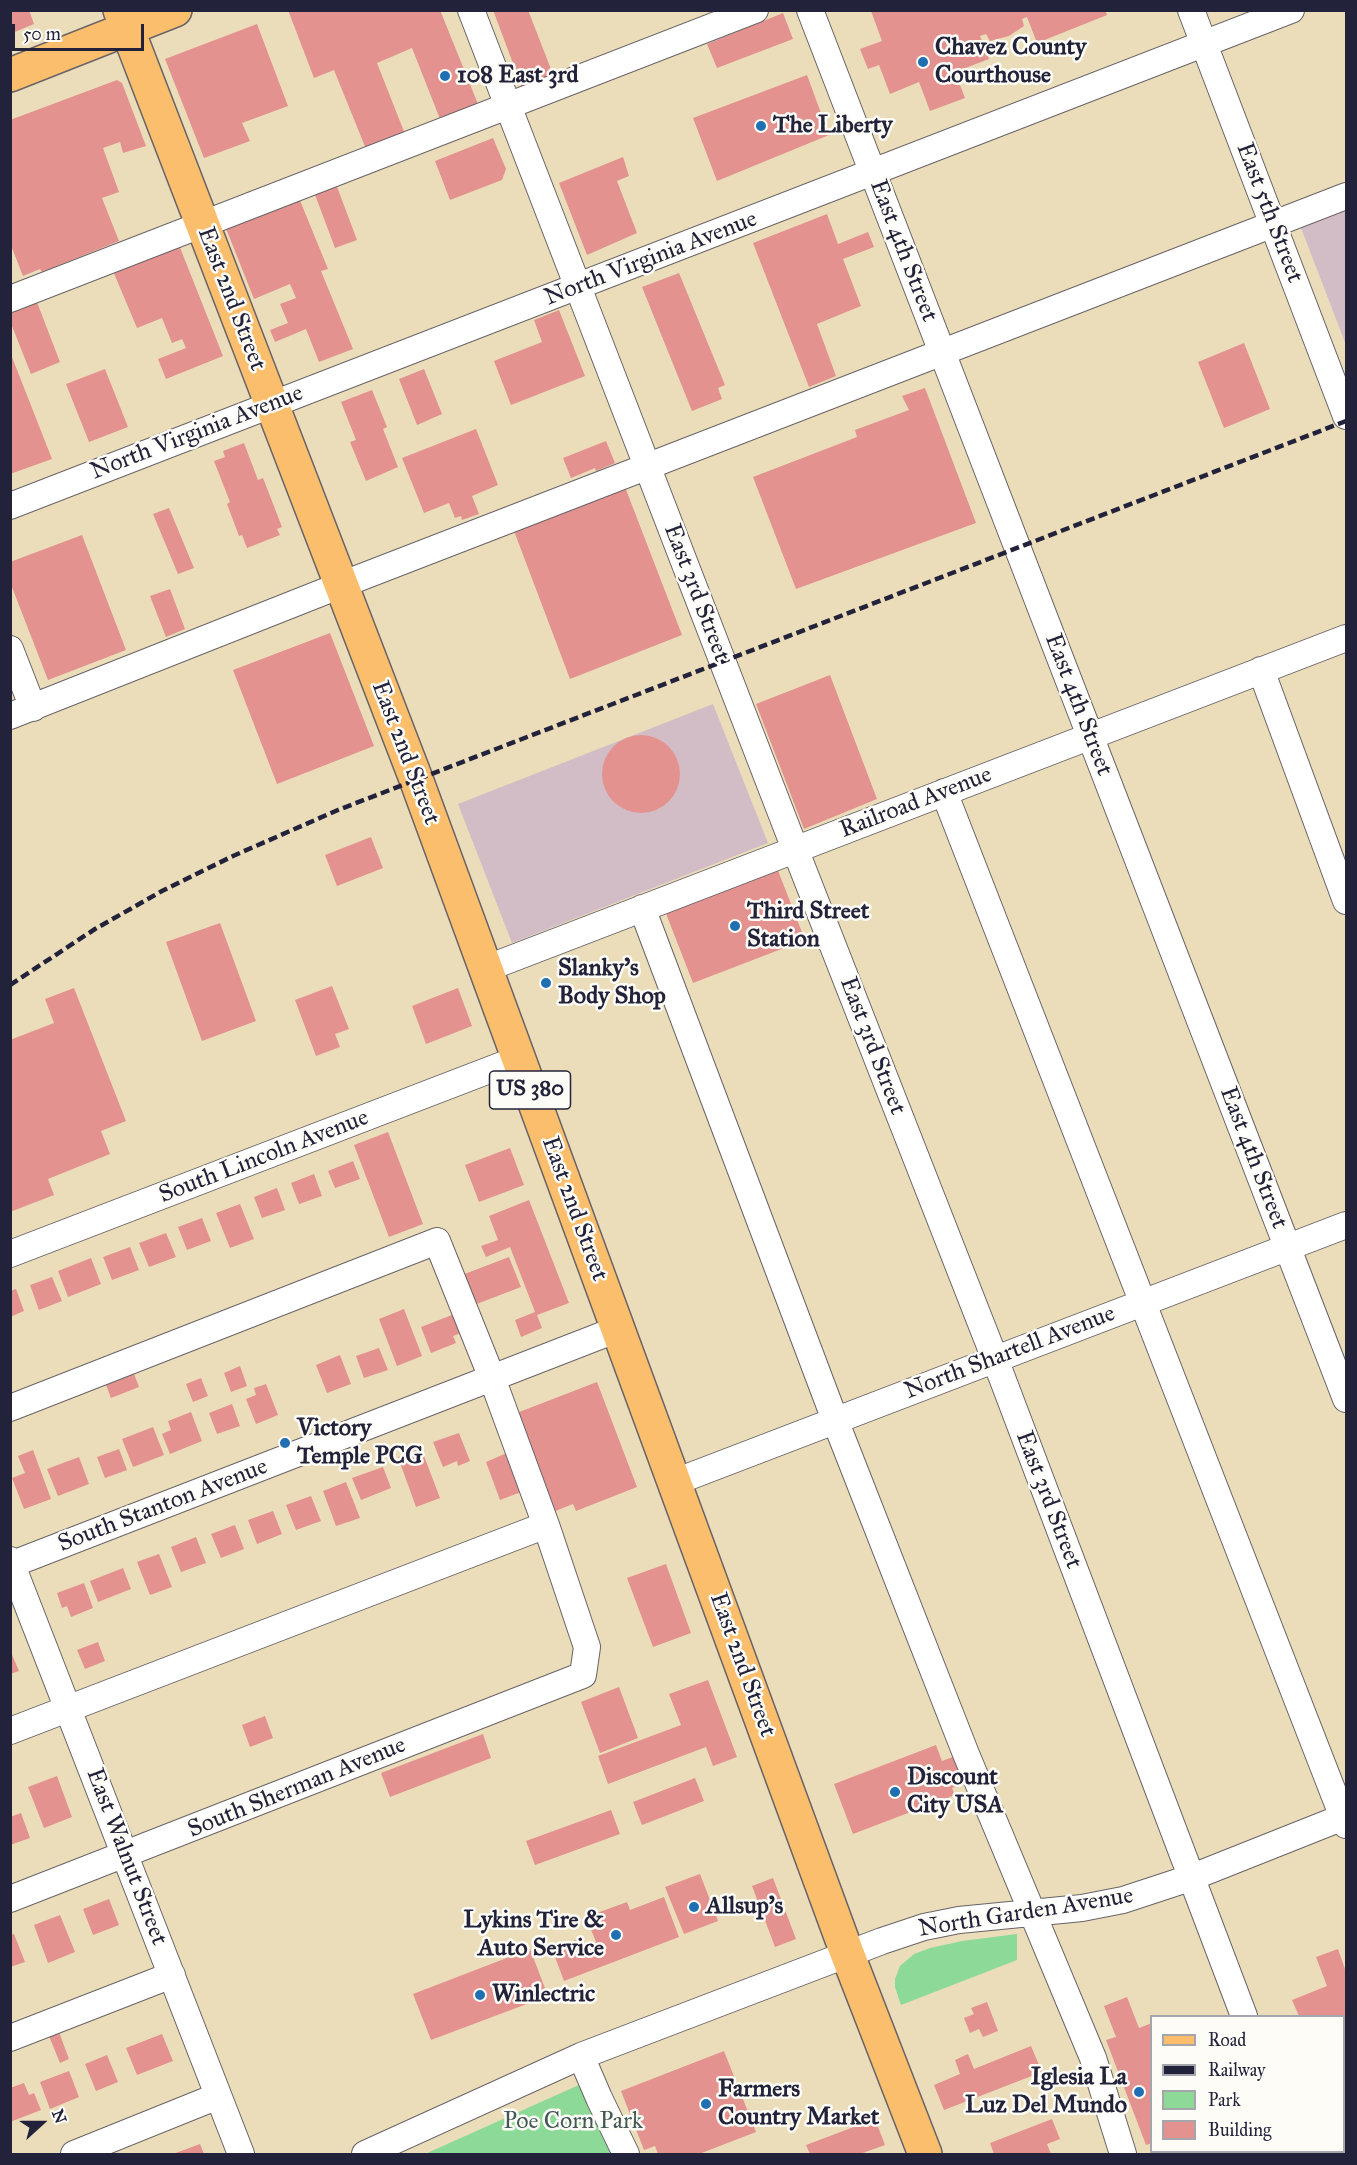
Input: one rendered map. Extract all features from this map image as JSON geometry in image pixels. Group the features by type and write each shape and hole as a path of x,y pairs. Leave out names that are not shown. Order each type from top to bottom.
{"main road":[{"path":"10,75 123,20 175,10"},
{"name":"East 2nd Street","path":"123,20 416,779 847,1953 925,2154"}],"street":[{"name":"East 3rd Street","path":"471,10 994,1359 1244,2015"},
{"path":"10,299 755,10"},
{"name":"East 4th Street","path":"810,10 1347,1399"},
{"name":"East 5th Street","path":"1191,10 1347,416"},
{"name":"North Virginia Avenue","path":"10,506 1291,10"},
{"path":"10,649 22,712 341,585 1347,196"},
{"name":"Railroad Avenue","path":"485,969 1347,638"},
{"path":"1261,670 1347,900"},
{"path":"944,792 1346,1820"},
{"path":"642,908 835,1420 966,1754 1093,2058 1123,2154"},
{"name":"South Lincoln Avenue","path":"10,1254 518,1059"},
{"name":"North Shartell Avenue","path":"675,1482 1347,1225"},
{"path":"10,1408 437,1241 492,1378 546,1524 10,1731"},
{"name":"South Stanton Avenue","path":"11,1563 618,1329"},
{"name":"South Sherman Avenue","path":"10,1899 583,1675 587,1647 546,1524"},
{"name":"East Walnut Street","path":"11,1563 241,2154"},
{"name":"North Garden Avenue","path":"365,2154 581,2056 847,1953 938,1924 972,1917 1090,1907 1123,1900 1190,1878 1346,1820"},
{"path":"10,2038 172,1975"},
{"path":"581,2056 626,2154"},
{"path":"74,2154 218,2096"}],"shaded area":[{"path":"1346,211 1346,345 1301,228"},
{"path":"713,704 768,843 512,943 458,804"}],"green space":[{"path":"1017,1934 1017,1960 901,2005 895,1979 900,1966 914,1954 962,1941"},
{"name":"Poe Corn Park","path":"590,2080 626,2154 425,2154"}],"building":[{"path":"10,10 29,10 34,24 10,34"},
{"path":"288,10 440,10 478,104 440,119 412,48 377,63 405,134 366,149 334,70 314,78"},
{"path":"493,10 528,10 554,77 523,90"},
{"name":"Chavez County Courthouse","path":"1105,10 1107,15 1037,43 1027,17 1022,19 1024,26 1009,36 990,41 986,34 980,36 989,59 955,72 965,98 930,111 919,82 890,94 879,65 868,69 860,49 882,41 871,11"},
{"path":"783,13 793,39 717,68 707,44"},
{"path":"257,24 288,106 242,123 250,141 204,158 165,59"},
{"name":"The Liberty","path":"807,75 829,135 717,181 693,118"},
{"path":"117,80 122,83 146,146 123,153 120,142 103,148 119,192 102,198 119,241 42,272 40,269 23,276 10,243 10,120"},
{"path":"493,138 506,169 502,180 450,200 435,161"},
{"path":"623,157 629,176 617,181 637,233 587,255 559,183"},
{"path":"336,184 357,240 335,248 314,192"},
{"path":"299,198 328,269 321,271 353,349 319,362 306,329 275,342 270,330 288,323 280,304 296,298 290,284 254,299 225,226"},
{"path":"827,214 838,244 868,232 874,247 843,259 861,306 817,324 836,376 809,387 753,243"},
{"path":"179,245 223,356 166,379 158,359 186,348 182,339 172,343 162,318 137,328 113,271"},
{"path":"679,273 725,385 718,388 722,399 692,411 642,287"},
{"path":"35,297 60,362 31,374 10,321 10,306"},
{"path":"559,310 585,376 511,405 494,361 542,342 534,320"},
{"path":"1244,343 1270,409 1224,428 1198,362"},
{"path":"10,352 52,459 10,474"},
{"path":"105,369 128,427 89,442 66,384"},
{"path":"424,369 442,414 417,425 399,379"},
{"path":"925,388 976,523 796,589 753,477 857,437 855,430 909,410 902,396"},
{"path":"372,390 387,427 383,429 398,467 366,481 350,442 356,440 341,402"},
{"path":"476,429 498,485 472,496 479,514 462,520 461,516 455,518 449,503 424,513 402,458"},
{"path":"606,441 615,463 571,478 563,458"},
{"path":"244,443 258,480 263,478 282,527 277,529 280,535 247,548 242,535 239,536 227,504 230,502 214,461 225,457 223,451"},
{"path":"625,487 682,635 570,679 514,531"},
{"path":"169,508 194,568 178,574 153,514"},
{"path":"82,535 126,650 48,680 10,582 10,562"},
{"path":"170,589 185,629 166,637 150,596"},
{"path":"330,633 374,746 277,784 233,670"},
{"path":"830,675 877,799 804,829 756,704"},
{"path":"641,735 656,738 669,746 677,759 680,774 677,789 669,802 656,810 641,813 626,810 613,802 605,789 602,774 605,759 613,746 626,738"},
{"path":"371,837 383,868 337,886 325,855"},
{"name":"Third Street Station","path":"777,868 805,940 693,983 665,911"},
{"path":"220,923 256,1021 202,1041 166,942"},
{"path":"332,986 349,1029 335,1034 340,1047 316,1056 295,1000"},
{"path":"74,988 126,1121 101,1131 110,1154 48,1179 54,1195 10,1212 10,1040 54,1023 45,999"},
{"path":"458,988 472,1026 426,1044 412,1006"},
{"path":"388,1132 423,1224 389,1237 354,1145"},
{"path":"510,1148 524,1185 479,1202 465,1165"},
{"path":"353,1161 360,1179 335,1188 328,1171"},
{"path":"314,1174 322,1196 299,1204 291,1183"},
{"path":"277,1188 285,1210 262,1218 254,1197"},
{"path":"529,1200 569,1303 537,1315 542,1328 521,1337 515,1320 535,1312 510,1247 486,1257 481,1246 498,1240 489,1216"},
{"path":"240,1204 254,1239 230,1248 216,1213"},
{"path":"202,1218 211,1241 187,1250 178,1227"},
{"path":"166,1233 176,1257 149,1267 139,1243"},
{"path":"130,1247 139,1270 112,1280 103,1257"},
{"path":"509,1257 521,1287 474,1305 462,1275"},
{"path":"91,1258 101,1284 68,1297 58,1271"},
{"path":"52,1277 62,1301 39,1310 30,1285"},
{"path":"16,1289 24,1311 10,1317 10,1291"},
{"path":"404,1309 422,1356 397,1366 379,1319"},
{"path":"457,1313 464,1332 453,1336 456,1343 431,1353 421,1327"},
{"path":"379,1348 388,1370 364,1378 356,1356"},
{"path":"340,1355 351,1384 327,1393 316,1365"},
{"path":"240,1366 247,1386 231,1392 224,1373"},
{"path":"133,1371 139,1387 111,1398 105,1382"},
{"path":"201,1378 208,1396 193,1402 186,1384"},
{"path":"597,1382 637,1487 576,1511 573,1504 553,1512 514,1414"},
{"path":"266,1384 278,1415 256,1424 246,1399 256,1395 254,1388"},
{"path":"232,1404 240,1426 217,1434 209,1413"},
{"path":"191,1412 202,1441 170,1454 162,1434 171,1430 168,1421"},
{"path":"153,1427 164,1455 133,1467 122,1439"},
{"path":"459,1433 470,1461 458,1466 457,1461 443,1467 433,1442"},
{"path":"421,1448 440,1498 416,1507 398,1457"},
{"path":"119,1449 127,1470 105,1478 97,1457"},
{"path":"33,1450 51,1499 24,1509 12,1478 25,1473 18,1456"},
{"path":"509,1452 524,1491 500,1500 486,1462"},
{"path":"79,1457 89,1484 58,1496 47,1469"},
{"path":"383,1467 391,1488 361,1500 352,1478"},
{"path":"346,1482 360,1518 336,1526 323,1491"},
{"path":"311,1496 321,1521 296,1530 286,1505"},
{"path":"273,1511 282,1534 257,1544 248,1520"},
{"path":"235,1525 244,1549 221,1558 211,1534"},
{"path":"196,1537 206,1563 181,1572 171,1547"},
{"path":"159,1554 172,1587 150,1595 137,1562"},
{"path":"666,1564 691,1633 653,1647 627,1578"},
{"path":"123,1568 131,1589 98,1602 90,1581"},
{"path":"84,1583 93,1608 71,1617 67,1606 62,1608 57,1593"},
{"path":"98,1642 105,1661 85,1669 77,1650"},
{"path":"10,1650 19,1671 10,1674"},
{"path":"708,1680 737,1757 713,1766 706,1747 608,1784 598,1756 681,1725 669,1694"},
{"path":"619,1687 638,1738 600,1753 581,1702"},
{"path":"265,1716 273,1738 250,1747 242,1725"},
{"path":"483,1734 491,1758 390,1797 381,1773"},
{"name":"Discount City USA","path":"936,1745 942,1761 958,1755 969,1782 952,1788 955,1795 853,1834 834,1784"},
{"path":"57,1776 72,1817 44,1828 28,1787"},
{"path":"695,1778 704,1801 642,1825 633,1802"},
{"path":"611,1810 620,1834 535,1865 526,1841"},
{"path":"21,1813 30,1838 10,1845 10,1817"},
{"path":"700,1874 718,1921 684,1934 665,1887"},
{"path":"773,1878 796,1939 775,1947 752,1886"},
{"path":"664,1897 679,1937 564,1981 552,1949 581,1938 585,1947 596,1942 586,1917 627,1902 630,1910"},
{"path":"109,1899 119,1925 93,1935 83,1909"},
{"path":"60,1915 75,1952 48,1963 34,1925"},
{"path":"14,1934 25,1962 10,1967 10,1935"},
{"name":"Winlectric","path":"530,1949 548,1996 431,2040 413,1994"},
{"path":"1338,1949 1346,1972 1345,2050 1345,2015 1299,2015 1292,2000 1327,1986 1316,1957"},
{"name":"Iglesia La Luz Del Mundo","path":"1127,1997 1139,2028 1150,2024 1150,2144 1146,2145 1106,2040 1116,2037 1104,2006"},
{"path":"987,2002 998,2031 983,2037 979,2029 970,2033 964,2018 974,2014 971,2008"},
{"path":"59,2032 69,2059 60,2063 49,2036"},
{"path":"162,2034 173,2061 137,2075 126,2048"},
{"path":"1031,2046 1042,2072 944,2110 934,2085 960,2074 955,2060 968,2054 974,2069"},
{"path":"724,2051 756,2132 699,2154 658,2154 655,2146 644,2150 621,2091"},
{"path":"107,2055 118,2082 96,2091 85,2064"},
{"path":"69,2071 79,2097 50,2109 40,2082"},
{"path":"24,2083 29,2095 34,2093 41,2110 10,2122 10,2088"},
{"path":"875,2119 885,2145 860,2154 810,2154 806,2145"},
{"path":"1052,2119 1060,2139 1047,2144 1051,2154 994,2154 990,2143"},
{"path":"200,2144 204,2154 173,2154"}],"railway":[{"path":"10,985 95,929 162,891 233,856 338,810 1346,421"}],"place":[{"name":"Chavez County Courthouse","path":"923,62"},
{"name":"108 East 3rd","path":"445,76"},
{"name":"The Liberty","path":"761,126"},
{"name":"Third Street Station","path":"735,926"},
{"name":"Slanky's Body Shop","path":"546,983"},
{"name":"Victory Temple PCG","path":"285,1443"},
{"name":"Discount City USA","path":"895,1792"},
{"name":"Allsup’s","path":"694,1907"},
{"name":"Lykins Tire & Auto Service","path":"616,1935"},
{"name":"Winlectric","path":"480,1995"},
{"name":"Iglesia La Luz Del Mundo","path":"1139,2092"},
{"name":"Farmers Country Market","path":"706,2104"}]}
